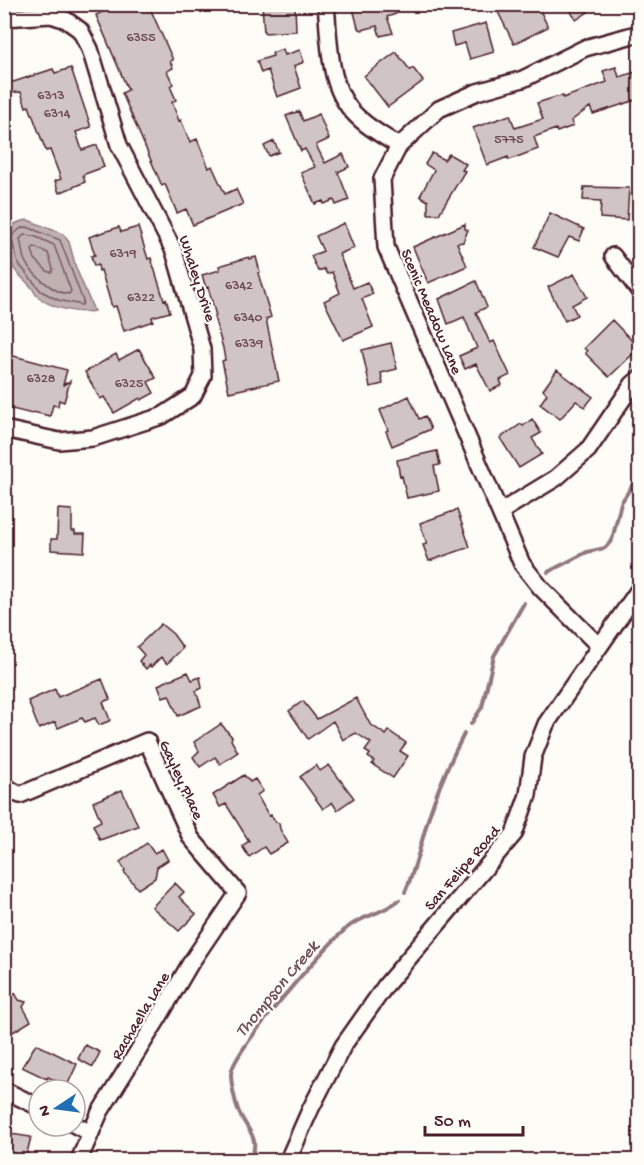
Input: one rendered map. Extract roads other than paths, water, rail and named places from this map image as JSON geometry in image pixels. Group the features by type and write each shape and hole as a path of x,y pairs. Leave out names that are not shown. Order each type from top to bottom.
{"street":[{"path":"326,4 333,73 344,102 360,120 399,146"},
{"name":"Whaley Drive","path":"4,18 51,15 66,20 80,30 90,49 118,145 174,250 202,349 203,376 193,396 162,416 93,438 59,441 4,429"},
{"name":"Scenic Meadow Lane","path":"599,646 541,588 522,564 386,248 382,179 399,146 439,109 477,92 523,79 585,48 639,33"},
{"path":"613,256 639,292"},
{"path":"500,512 556,478 588,450 639,378"},
{"name":"San Felipe Road","path":"288,1161 310,1110 349,1037 386,985 514,834 528,795 533,757 546,724 639,588"},
{"name":"Gayley Place","path":"8,788 20,795 147,741 191,838 238,893"},
{"name":"Rachaella Lane","path":"79,1161 100,1112 190,964 238,893"},
{"path":"4,1090 27,1101"},
{"path":"87,1131 91,1133"}],"water":[{"path":"28,220 63,234 69,242 76,268 94,311 72,311 49,304 37,296 15,270 8,247 8,231 15,224"}],"waterway":[{"name":"Thompson Creek","path":"548,572 587,552 605,548 612,540 621,503 640,473"},
{"name":"Thompson Creek","path":"471,724 482,707 494,656 524,603"},
{"name":"Thompson Creek","path":"405,892 436,795 464,734"},
{"name":"Thompson Creek","path":"250,1160 254,1139 241,1117 234,1097 231,1074 235,1062 282,999 336,938 359,920 399,900"}]}
